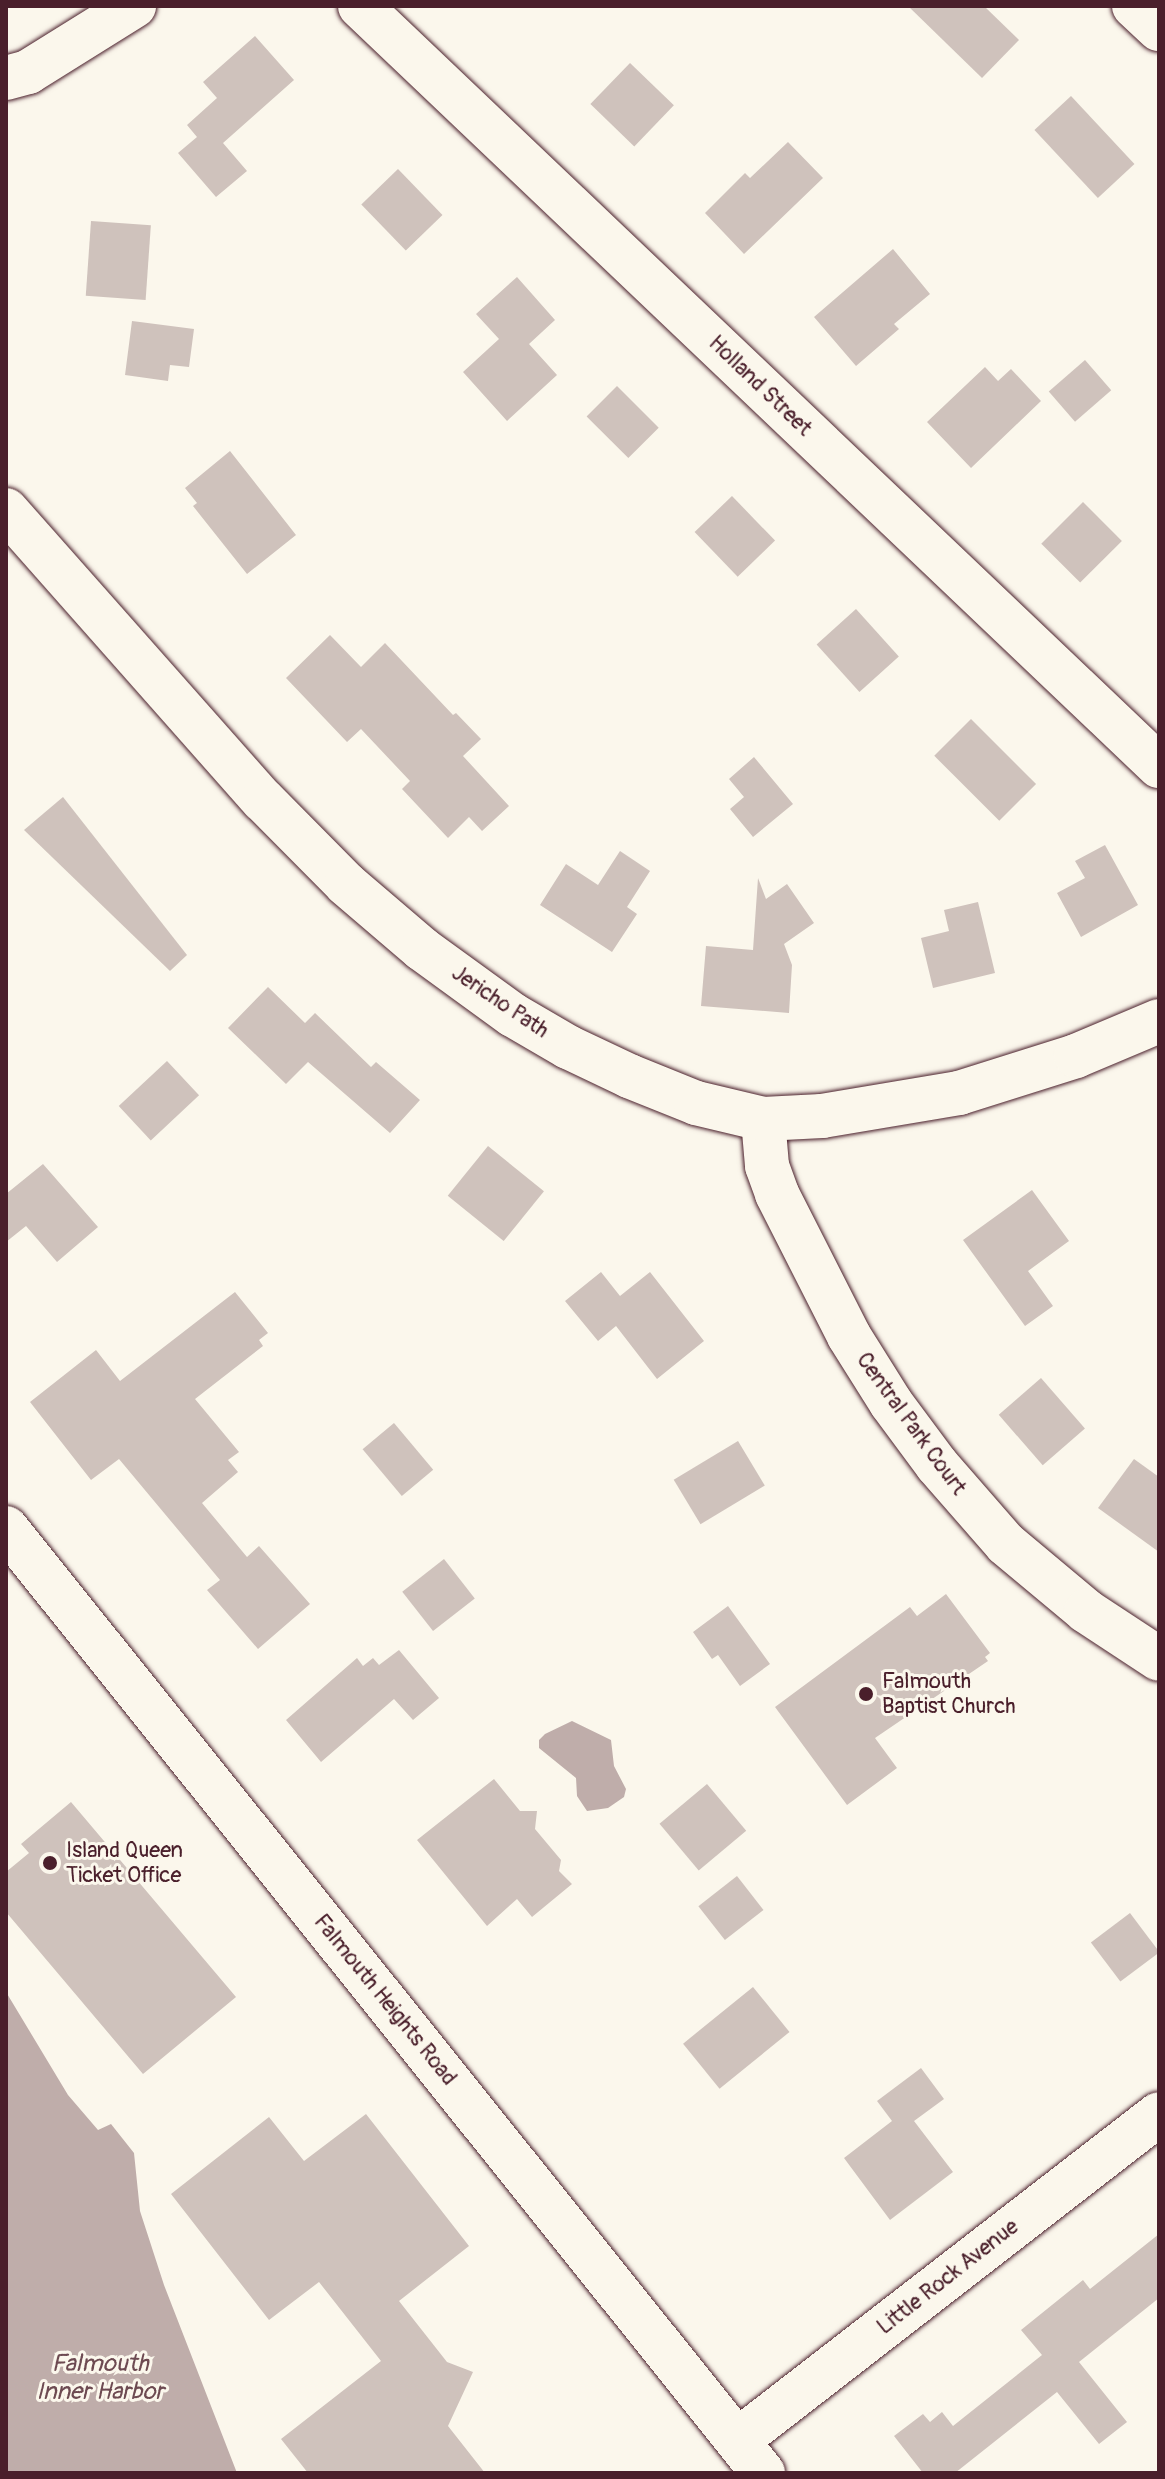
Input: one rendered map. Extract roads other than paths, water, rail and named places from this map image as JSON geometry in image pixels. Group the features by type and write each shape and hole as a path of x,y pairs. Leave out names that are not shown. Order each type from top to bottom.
{"street":[{"path":"6,78 28,72 134,6"},
{"name":"Holland Street","path":"360,6 1159,766"},
{"path":"1134,6 1159,29"},
{"name":"Jericho Path","path":"6,510 305,845 422,949 513,1015 568,1047 696,1103 763,1119 864,1111 959,1093 1076,1056 1159,1021"},
{"name":"Central Park Court","path":"763,1119 767,1166 777,1194 849,1336 891,1403 937,1465 1006,1544 1077,1605 1159,1659"},
{"name":"Falmouth Heights Road","path":"6,1528 750,2456"},
{"name":"Little Rock Avenue","path":"750,2456 1155,2123"}],"water":[{"path":"572,1721 611,1740 614,1766 626,1789 624,1797 608,1808 587,1811 577,1796 576,1778 539,1748 539,1740 545,1734"},
{"name":"Falmouth Inner Harbor","path":"6,1992 68,2095 98,2130 111,2124 134,2153 140,2211 164,2285 237,2473 6,2473"}],"place":[{"name":"Falmouth Baptist Church","path":"866,1694"},
{"name":"Island Queen Ticket Office","path":"50,1863"}]}
